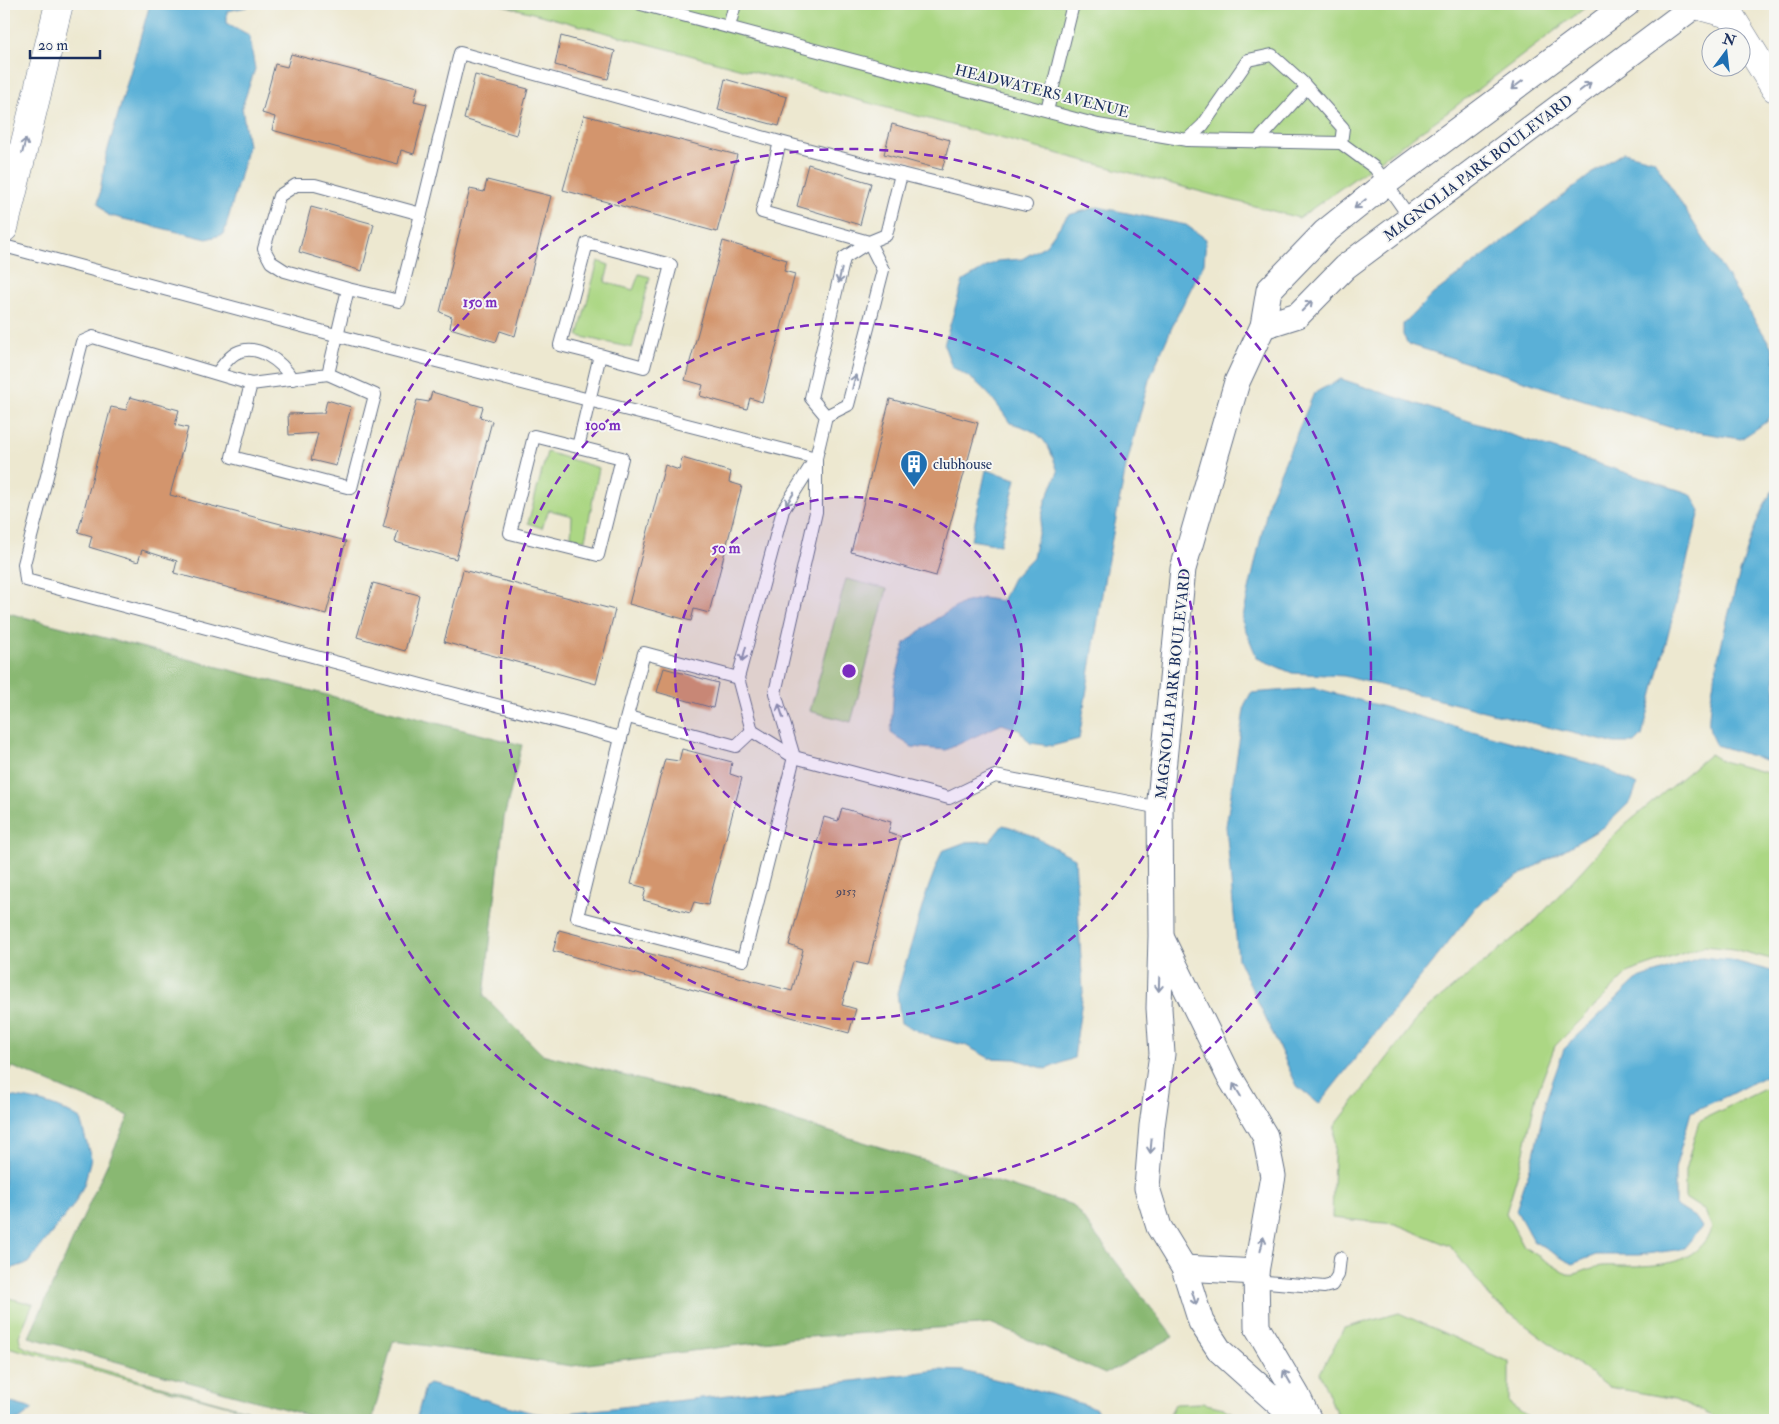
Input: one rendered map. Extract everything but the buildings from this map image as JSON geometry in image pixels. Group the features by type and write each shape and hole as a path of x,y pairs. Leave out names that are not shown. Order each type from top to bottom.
{"street":[{"path":"4,228 59,4"},
{"name":"MAGNOLIA PARK BOULEVARD","path":"1298,1420 1220,1351 1201,1322 1184,1268 1159,1227 1147,1188 1152,1126 1162,1054 1159,1008 1161,936 1160,808 1183,569 1237,382 1263,326 1269,290 1324,232 1386,183 1627,4"},
{"path":"1694,5 1729,9 1775,88"},
{"name":"MAGNOLIA PARK BOULEVARD","path":"1263,326 1298,315 1345,267 1694,5"},
{"name":"MAGNOLIA PARK BOULEVARD","path":"1161,936 1228,1074 1265,1136 1273,1176 1256,1276 1257,1327 1297,1395 1309,1420"},
{"path":"1184,1268 1256,1276"}],"lane":[{"name":"HEADWATERS AVENUE","path":"641,4 1098,125 1188,140 1341,143"},
{"path":"729,27 735,4"},
{"path":"1047,111 1073,4"},
{"path":"421,214 315,185 296,185 278,196 264,248 271,262 285,271 399,302 421,214 460,53 780,142 1026,205"},
{"path":"1188,140 1203,125 1248,60 1272,55 1343,128 1341,143 1374,168 1410,218"},
{"path":"1257,142 1306,88"},
{"path":"780,142 762,212 869,242 883,270 848,405 826,416"},
{"path":"826,416 811,398 844,258 869,242 886,235 901,174"},
{"path":"587,242 672,265 644,367 600,355 560,344 587,242"},
{"path":"4,246 338,336 816,458"},
{"path":"328,374 348,289"},
{"path":"251,384 232,457 351,488 375,395 328,374 251,384 93,337 82,342 24,564 26,580 621,738"},
{"path":"218,373 236,352 253,350 272,357 286,368 292,379"},
{"path":"578,447 600,355"},
{"path":"738,678 644,653 577,917 742,960 794,757 775,693 816,512 816,458 826,416"},
{"path":"534,436 578,447 622,458 598,555 510,533 534,436"},
{"path":"816,458 783,510 738,678 752,731 794,757 949,798 995,776 1160,808"},
{"path":"628,717 736,746 752,731"},
{"path":"1256,1276 1324,1287 1332,1285 1338,1274 1340,1258"}],"green space":[{"path":"499,4 1590,4 1448,112 1299,218"},
{"path":"598,261 609,265 605,282 633,290 639,274 650,277 632,348 578,336"},
{"path":"547,452 599,468 585,540 571,538 572,516 549,510 542,528 528,523"},
{"path":"846,579 887,589 851,722 810,711"},
{"path":"4,612 522,745 504,818 484,996 542,1054 767,1113 1073,1205 1173,1337 1105,1374 993,1324 795,1338 572,1366 393,1341 372,1420 324,1420 29,1337 129,1116 13,1067 4,1075"},
{"path":"1710,754 1722,761 1775,775 1775,960 1733,949 1704,946 1629,972 1555,1046 1536,1096 1523,1156 1506,1213 1524,1247 1567,1274 1574,1274 1603,1266 1663,1264 1686,1257 1705,1241 1712,1228 1705,1211 1685,1198 1685,1170 1699,1121 1775,1084 1775,1420 1721,1420 1675,1399 1609,1387 1493,1301 1450,1246 1395,1224 1332,1218 1335,1126 1422,1013 1537,919 1618,831"},
{"path":"4,1297 33,1304 19,1336 21,1345 26,1348 281,1420 4,1346"},
{"path":"1399,1313 1509,1362 1509,1403 1533,1420 1339,1420 1320,1373 1344,1328"},
{"path":"1202,1403 1224,1408 1244,1420 1167,1420 1175,1404"}],"water":[{"path":"150,4 248,4 247,7 227,11 227,23 249,35 255,69 242,107 248,146 224,234 207,239 107,215 98,203 106,156"},
{"path":"1624,152 1654,160 1773,349 1776,391 1774,412 1763,424 1741,439 1672,428 1408,344 1403,335 1403,324 1432,295 1602,166"},
{"path":"1098,207 1186,225 1206,239 1204,263 1176,318 1149,380 1126,467 1105,575 1079,739 1052,746 1030,743 1019,730 1002,724 946,750 912,747 891,733 894,685 905,643 936,619 963,603 983,598 1002,601 1013,578 1033,557 1045,502 1058,472 1051,452 1037,434 1010,423 979,384 952,367 944,345 963,281 997,261 1022,259 1046,245 1068,215"},
{"path":"1341,379 1691,494 1700,511 1642,736 1635,743 1612,743 1344,676 1292,673 1257,658 1242,621 1270,497 1314,393"},
{"path":"986,470 1016,479 1000,545 971,540"},
{"path":"1775,488 1775,763 1716,745 1710,732 1709,721 1716,667 1733,597 1754,530 1765,504"},
{"path":"1315,688 1600,766 1637,785 1631,801 1604,827 1508,882 1476,907 1319,1104 1297,1086 1238,959 1226,826 1245,704 1251,693"},
{"path":"1003,825 1031,835 1075,858 1083,992 1074,1058 1046,1069 1015,1059 989,1058 965,1045 928,1036 901,1023 897,993 926,894 942,851 966,842 990,841"},
{"path":"1702,957 1730,960 1775,972 1775,1071 1691,1112 1675,1169 1675,1205 1696,1218 1702,1227 1683,1249 1639,1255 1596,1255 1572,1264 1533,1241 1516,1210 1533,1159 1546,1100 1564,1049 1636,980"},
{"path":"8,1096 46,1103 80,1119 91,1158 84,1185 73,1206 28,1263 4,1271 4,1098"},
{"path":"938,1370 963,1371 1037,1390 1095,1408 1105,1420 416,1420 425,1387 429,1384 533,1413 550,1415"},
{"path":"4,1401 33,1409 19,1420 4,1420"}],"place":[{"name":"clubhouse","path":"914,488"}]}
